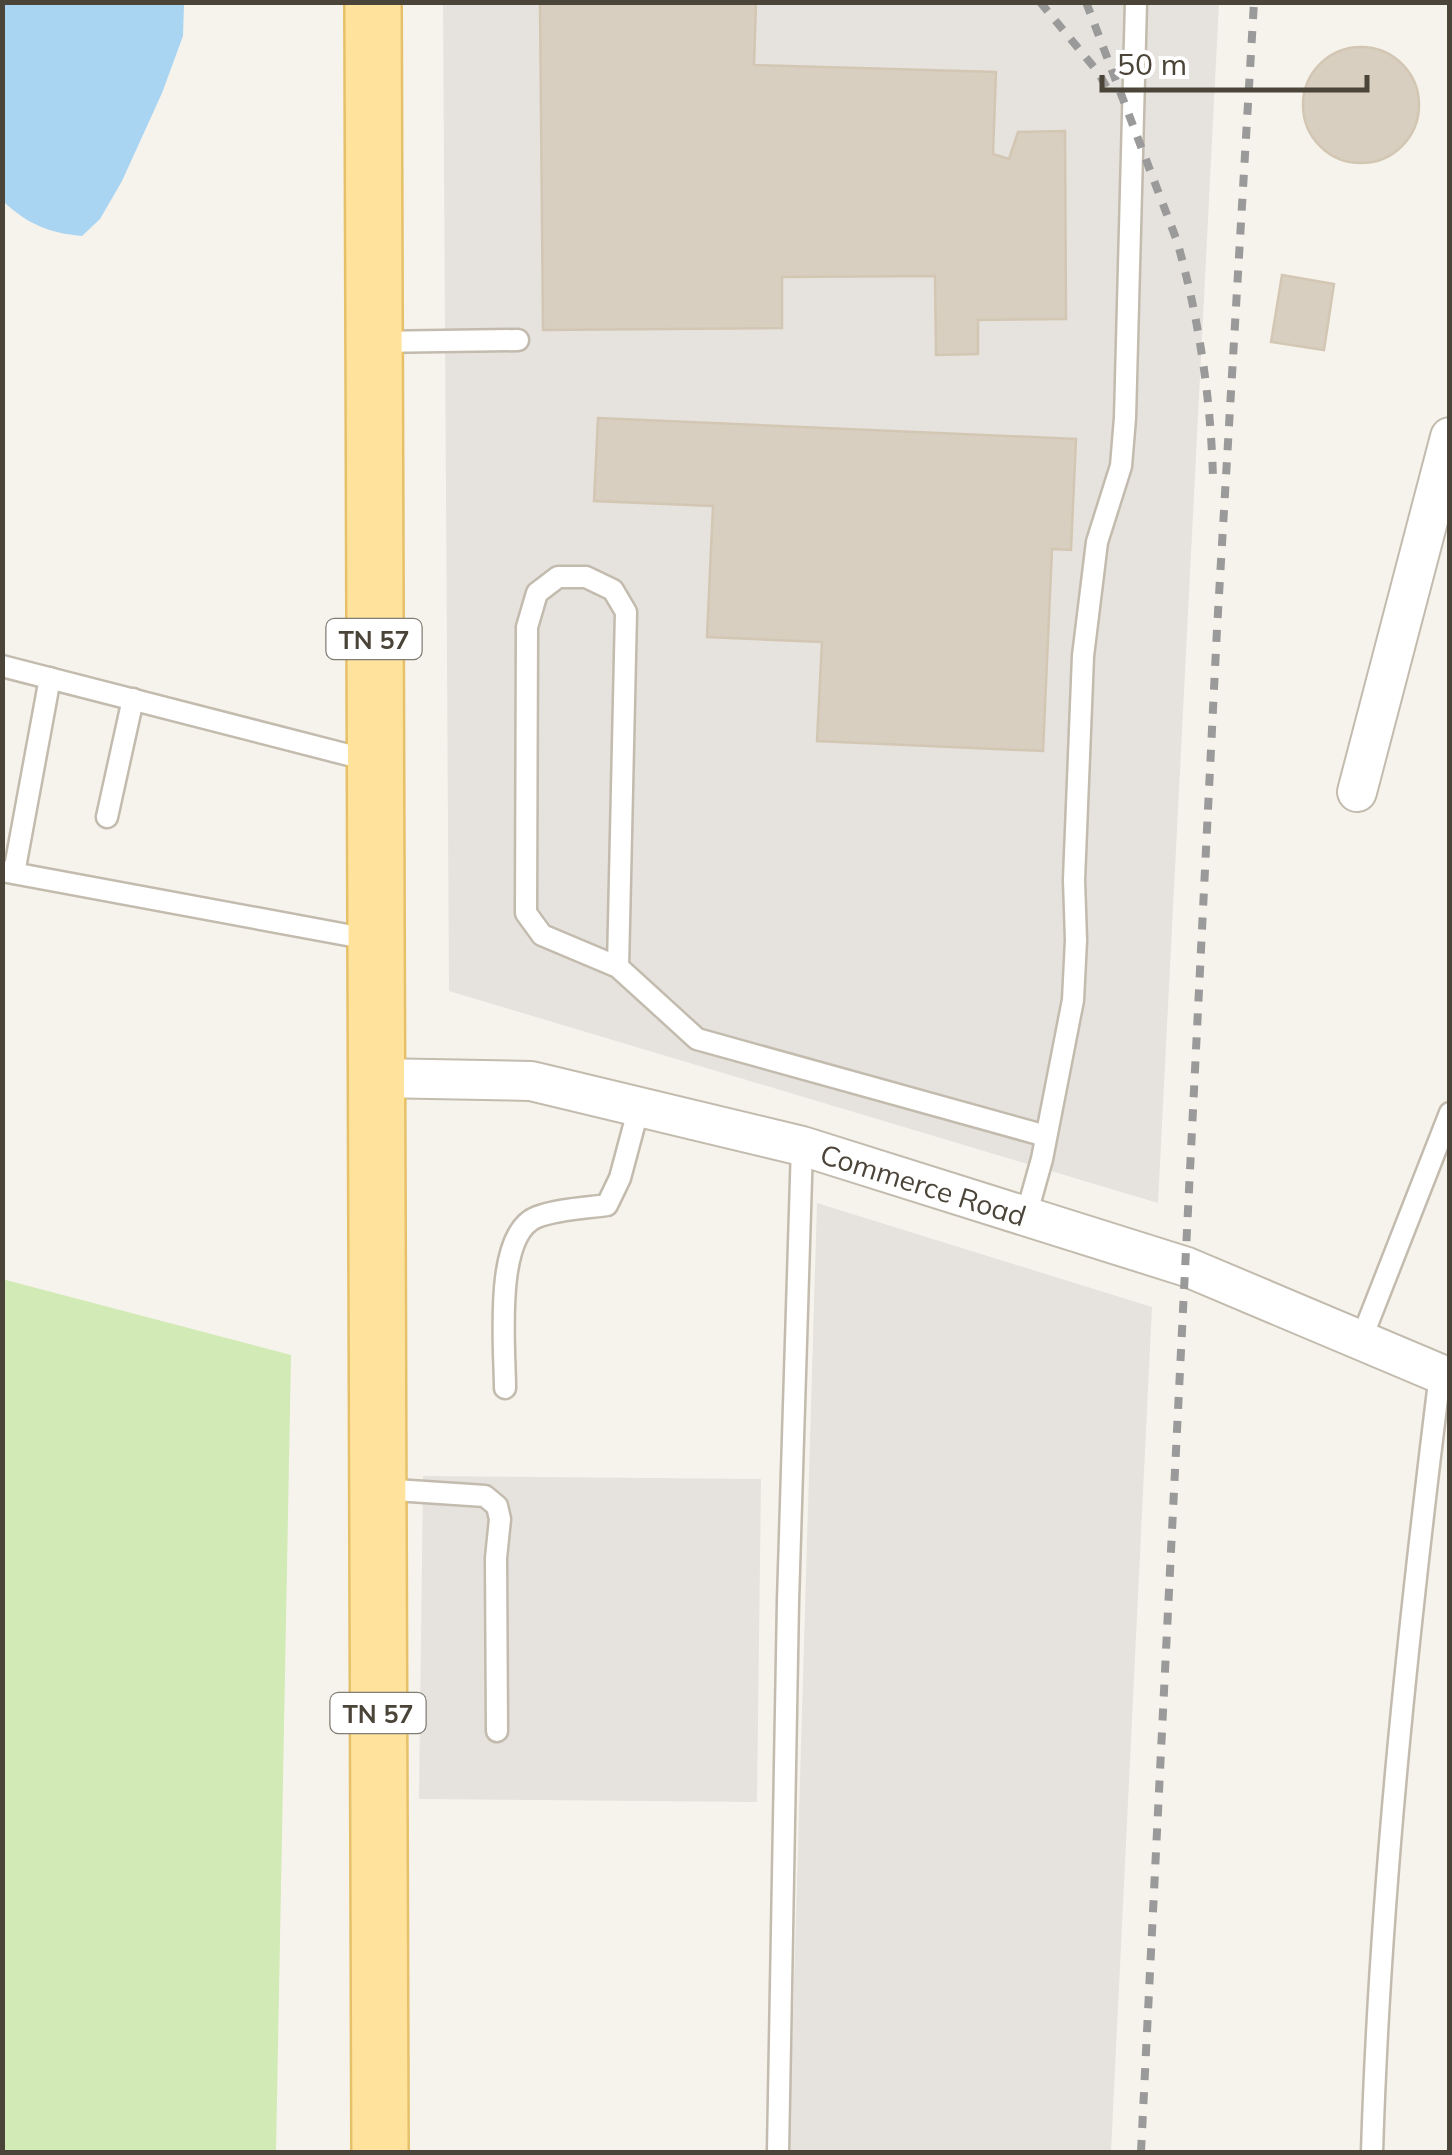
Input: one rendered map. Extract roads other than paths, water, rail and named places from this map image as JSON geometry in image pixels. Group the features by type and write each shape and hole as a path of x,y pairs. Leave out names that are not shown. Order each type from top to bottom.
{"main road":[{"name":"TN 57","path":"373,2 380,2152"}],"street":[{"path":"1356,792 1450,438"},
{"name":"Commerce Road","path":"377,1078 531,1081 802,1146 1187,1267 1444,1376"}],"lane":[{"path":"1026,1216 1073,1000 1083,656 1097,542 1121,466 1126,418 1136,2"},
{"path":"373,342 518,340"},
{"path":"618,967 626,612 613,590 586,578 558,577 537,594 526,627 526,913 542,935 618,967 697,1039 1046,1136"},
{"path":"2,666 374,762"},
{"path":"50,678 8,872 378,940"},
{"path":"108,817 133,699"},
{"path":"506,1388 504,1286 516,1236 534,1217 608,1204 620,1178 639,1107"},
{"path":"1360,1340 1450,1113"},
{"path":"778,2152 787,1620 802,1146"},
{"path":"1372,2152 1376,2029 1409,1646 1444,1376"},
{"path":"378,1489 485,1496 497,1506 497,1731"}],"water":[{"path":"2,3 184,3 183,36 162,93 122,181 100,219 82,236 39,226 3,201"}],"railway":[{"path":"1040,2 1098,72 1111,95"},
{"path":"1086,2 1185,270 1202,359 1213,479"},
{"path":"1141,2152 1217,629 1254,2"}]}
